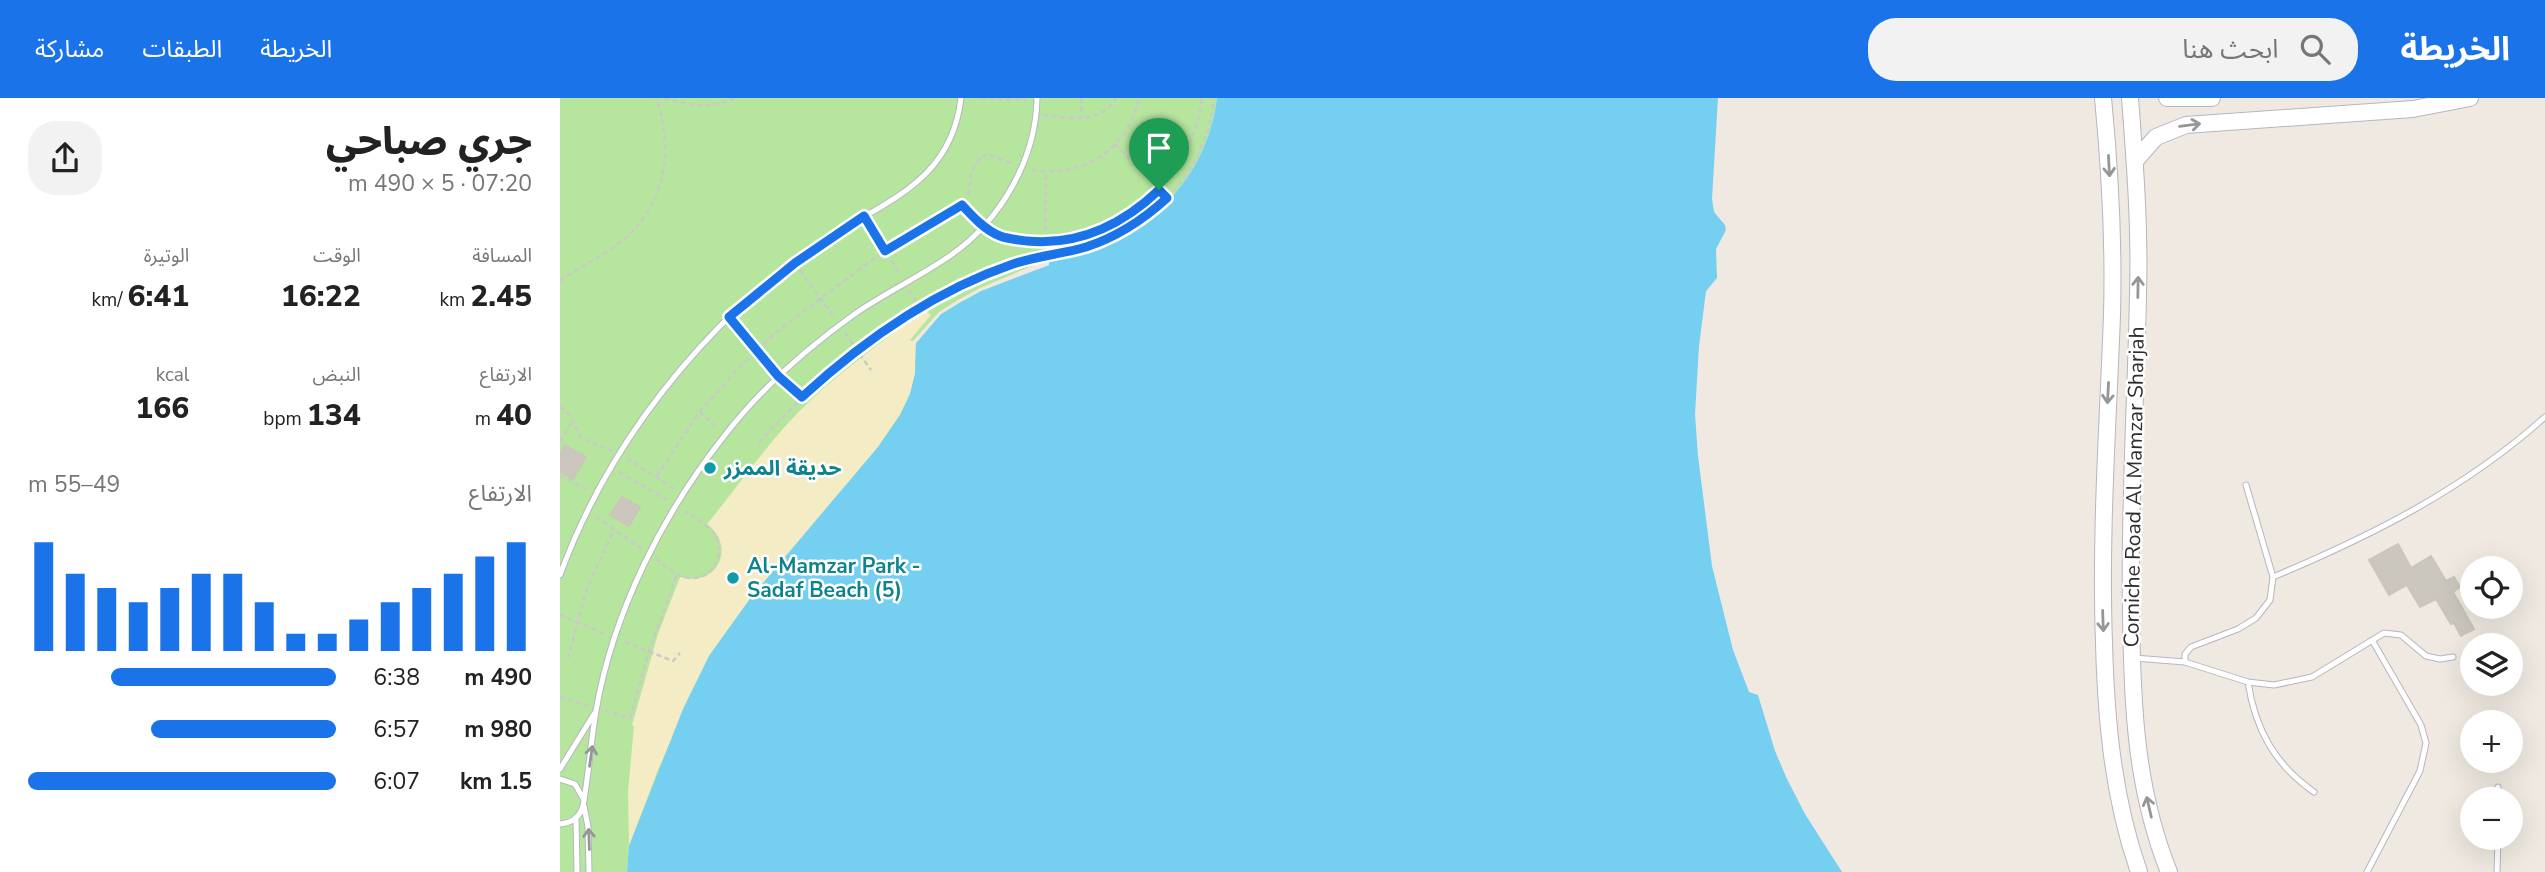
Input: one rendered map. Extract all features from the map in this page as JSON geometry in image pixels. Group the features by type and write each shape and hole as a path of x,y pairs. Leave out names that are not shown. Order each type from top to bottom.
{"street":[{"name":"Corniche Road Al Mamzar Sharjah","path":"2103,98 2113,259 2103,530 2106,708 2117,786 2139,872"},
{"name":"Corniche Road Al Mamzar Sharjah","path":"2130,98 2135,161 2138,293 2131,525 2133,705 2143,783 2152,822 2169,872"},
{"path":"2167,98 2212,98"},
{"path":"2135,161 2156,137 2186,125 2413,109 2470,98"},
{"path":"2104,657 2131,658"}],"lane":[{"path":"560,575 596,495 625,444 661,394 729,317 795,263 864,216 904,194 927,174 952,137 961,98"},
{"path":"577,872 576,818 584,803 596,710 615,638 638,579 683,495 724,435 778,376 839,326 964,246 983,226 1022,169 1036,114 1037,99"},
{"path":"2273,577 2367,536 2430,502 2487,464 2545,416"},
{"path":"2185,662 2185,654 2191,646 2238,629 2262,612 2270,600 2273,577 2246,485"},
{"path":"2131,658 2185,662 2248,682 2274,685 2299,681 2323,671 2384,633 2396,633 2426,656 2440,659 2453,657"},
{"path":"2367,872 2420,771 2426,743 2421,725 2372,640"},
{"path":"2248,682 2258,723 2271,750 2291,774 2314,792"},
{"path":"560,769 596,710"},
{"path":"560,779 575,784 584,803 589,827 589,872"},
{"path":"560,824 576,818"},
{"path":"2497,872 2498,850"}],"path":[{"path":"560,281 623,241 646,216 653,203 663,176 666,151 656,98"},
{"path":"664,98 682,104 710,106 735,98"},
{"path":"981,98 1037,99"},
{"path":"1081,98 1082,118"},
{"path":"1036,114 1082,118 1102,114 1114,100 1110,98"},
{"path":"657,476 700,411 757,351 800,313 885,251 962,205 968,197 972,171 984,154 1022,169 1057,173 1081,167 1115,144 1134,116 1139,98"},
{"path":"962,205 983,226 1008,238 1045,242 1080,238 1098,232 1129,216 1159,190 1194,136 1202,98"},
{"path":"759,443 802,397 856,350 920,308 1013,264 1084,247 1112,237 1135,224 1167,198 1199,155 1208,135 1214,98"},
{"path":"1115,144 1167,198"},
{"path":"1045,256 1046,172"},
{"path":"864,216 920,308"},
{"path":"729,317 778,376 802,397"},
{"path":"700,411 724,435"},
{"path":"560,442 573,421"},
{"path":"560,475 596,495"},
{"path":"568,658 586,591 614,530"},
{"path":"560,697 596,710 630,718 649,651 677,574"}],"green space":[{"name":"حديقة الممزر","path":"560,98 1217,98 1205,145 1195,166 1167,203 1149,219 1107,243 1050,259 878,447 752,596 629,846 627,872 560,872"}],"sand":[{"name":"Al-Mamzar Park - Sadaf Beach (5)","path":"925,310 931,315 910,340 916,343 915,374 910,394 900,415 878,447 752,596 709,656 658,770 629,846 628,791 632,725 658,634 680,577 704,577 719,563 721,544 716,533 707,524 796,414 852,365"}],"water":[{"path":"1217,98 1718,98 1712,199 1714,212 1726,230 1716,249 1717,278 1706,291 1695,414 1712,566 1733,650 1749,692 1758,695 1775,751 1787,779 1805,814 1842,872 627,872 629,846 683,709 709,656 752,596 878,447 900,415 910,394 915,374 916,343 941,314 981,291 1049,265 1049,259 1107,243 1148,219 1182,186 1194,166 1205,145"}],"pier":[{"path":"1049,259 1049,265 981,291 959,303 941,314 916,343 912,342 939,312 958,300"}],"building":[{"path":"565,445 586,457 573,479 560,471 560,454"},
{"path":"622,497 640,507 629,526 610,515"},
{"path":"2398,544 2411,568 2431,556 2446,581 2454,577 2460,587 2453,592 2460,604 2460,619 2468,619 2474,629 2460,634 2436,599 2420,607 2407,585 2389,595 2369,560"}],"place":[{"name":"حديقة الممزر","path":"710,468"},
{"name":"Al-Mamzar Park - Sadaf Beach (5)","path":"733,578"}],"route":[{"path":"1159,190 1167,198 1124,231 1084,247 1013,264 952,291 886,328 831,370 802,397 778,376 729,317 821,243 864,216 885,251 962,205 983,226 999,236 1045,242 1080,238 1098,232 1129,216 1159,190"}]}
